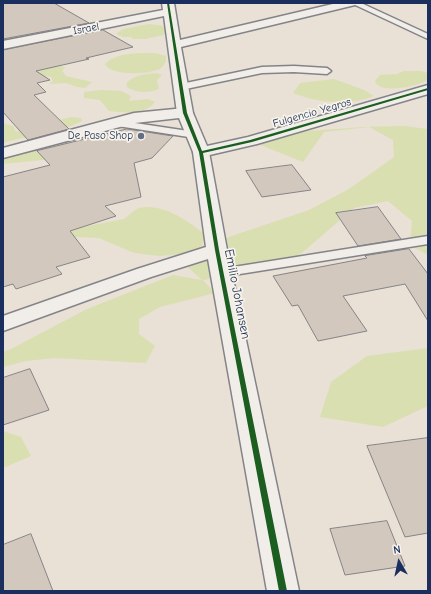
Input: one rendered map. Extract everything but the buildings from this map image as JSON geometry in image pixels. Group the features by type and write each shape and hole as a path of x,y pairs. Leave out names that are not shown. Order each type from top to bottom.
{"street":[{"path":"175,45 351,3"},
{"name":"Emilio Johansen","path":"169,8 181,88 186,113 198,144 221,273 283,591"},
{"name":"Israel","path":"3,45 169,8"},
{"name":"Fulgencio Yegros","path":"198,144 251,141 428,89"},
{"path":"3,153 134,118 186,113"},
{"path":"3,324 144,273 217,250"}],"lane":[{"path":"355,3 428,37"},
{"path":"181,88 262,70 288,68 327,71"},
{"path":"115,124 198,144"},
{"path":"221,273 428,240"}],"green space":[{"path":"149,24 164,26 168,29 164,35 145,39 133,39 131,37 123,37 116,34 123,29"},
{"path":"31,43 46,44 55,65 65,67 62,71 66,76 92,82 85,88 66,83 49,84 53,81 51,77 47,76 3,83 3,45"},
{"path":"135,53 155,53 166,56 166,60 161,68 149,72 131,73 114,71 108,68 105,64 115,57 122,55"},
{"path":"404,71 420,71 428,73 428,80 411,86 397,88 384,88 378,86 375,81 380,75 397,74"},
{"path":"157,73 162,75 157,80 159,89 140,92 128,88 126,84 136,77"},
{"path":"334,79 364,90 374,96 354,101 334,102 313,99 293,93 300,83"},
{"path":"101,90 121,91 131,96 129,101 148,99 155,102 146,109 140,111 121,112 109,111 100,100 84,98 84,92"},
{"path":"71,117 81,118 82,121 53,132 3,143 3,123 13,126 16,132"},
{"path":"99,122 84,137 87,140 81,156 3,164 3,157"},
{"path":"404,126 428,129 428,255 410,245 412,221 388,201 354,208 289,264 203,280 215,293 160,307 139,319 139,334 155,346 146,363 55,358 26,361 3,367 3,352 87,309 173,275 202,280 182,262 184,254 159,256 134,253 99,238 75,237 49,256 3,242 124,219 139,208 148,207 165,210 190,223 204,234 202,246 309,210 349,189 394,157 393,140 369,127 324,132 303,162 248,140 279,133 363,127"},
{"path":"428,348 428,406 383,427 320,417 331,382 367,356"},
{"path":"3,431 21,437 31,456 3,468"}],"cycle path":[{"path":"168,3 185,113 201,152 217,250 283,591"},
{"path":"201,152 251,141 428,89"}],"place":[{"name":"De Paso Shop","path":"141,136"}]}
